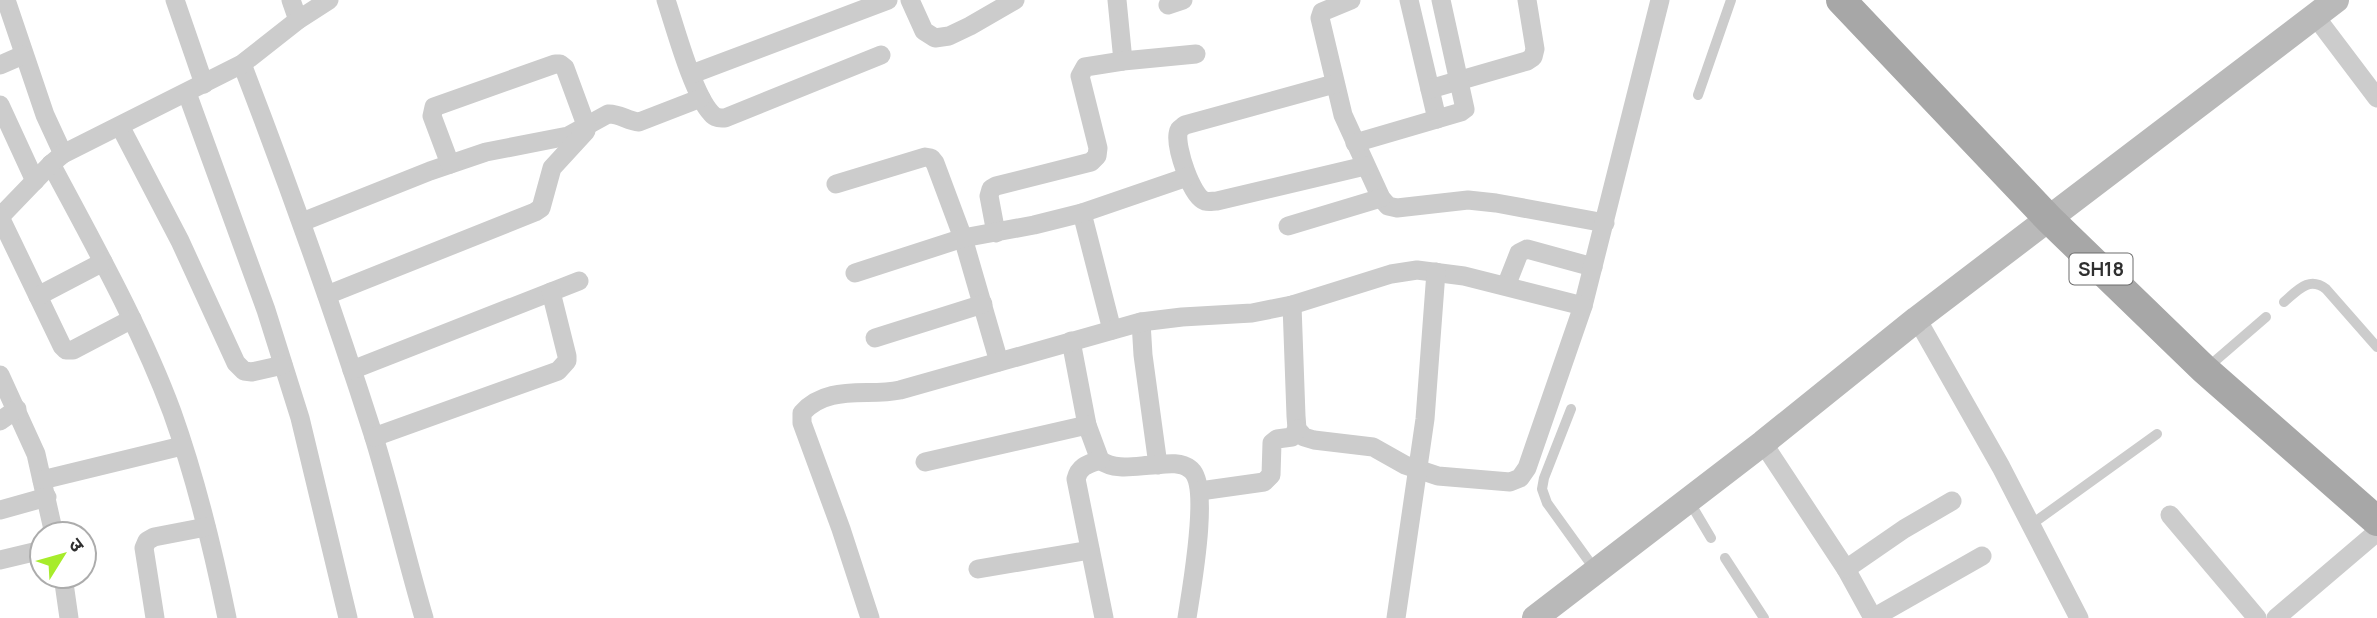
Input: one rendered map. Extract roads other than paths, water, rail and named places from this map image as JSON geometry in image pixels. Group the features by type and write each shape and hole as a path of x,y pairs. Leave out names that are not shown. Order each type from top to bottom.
{"main road":[{"name":"SH18","path":"1841,0 2049,219 2204,369 2377,521"}],"street":[{"path":"6,0 57,159 132,319 172,414 206,527 227,618"},
{"path":"176,0 195,88 300,418 348,618"},
{"path":"291,0 298,20"},
{"path":"132,319 73,350 66,350 0,217 57,159 242,64 298,20 329,0"},
{"path":"666,0 701,99 712,115 718,118 726,118 881,55"},
{"path":"692,74 888,0"},
{"path":"910,0 924,30 935,38 949,36 1015,0"},
{"path":"1118,0 1123,61"},
{"path":"1351,0 1328,8 1322,12 1320,18 1334,84 1355,144 1381,198 1388,206 1397,208 1468,200 1605,223"},
{"path":"1409,0 1437,119"},
{"path":"1355,144 1465,109 1441,0"},
{"path":"1430,89 1533,57 1535,49 1527,0"},
{"path":"1297,429 1304,437 1314,440 1373,447 1419,471 1438,476 1510,482 1520,478 1527,468 1583,306 1660,0"},
{"path":"1547,615 1596,572 1917,319 2336,0"},
{"path":"2315,16 2377,99"},
{"path":"996,233 990,189 1091,162 1097,156 1098,148 1080,76 1082,70 1090,65 1196,54"},
{"path":"0,65 23,55"},
{"path":"242,64 302,222 352,370 374,437 424,618"},
{"path":"327,295 541,208 552,168 586,131 565,68 555,64 434,107 432,116 450,164"},
{"path":"1334,84 1185,125 1178,136 1187,177 1196,193 1205,201 1217,201 1365,166"},
{"path":"302,222 450,164 519,144 568,136 608,114 614,113 629,121 639,122 701,99"},
{"path":"0,105 34,181"},
{"path":"120,125 180,241 236,363 244,371 253,372 283,365"},
{"path":"836,184 925,157 931,158 963,238 999,362"},
{"path":"855,273 963,238 1082,213 1187,177"},
{"path":"1289,226 1381,198"},
{"path":"1082,213 1112,330"},
{"path":"1506,286 1522,250 1527,249 1593,267"},
{"path":"38,296 103,262"},
{"path":"870,618 802,423 802,413 807,407 833,395 850,391 882,394 1141,322 1252,313 1292,304 1391,274 1417,270 1506,286 1583,306"},
{"path":"1396,618 1419,471 1430,368 1436,272"},
{"path":"352,370 579,281"},
{"path":"374,437 564,367 567,356 551,292"},
{"path":"875,338 983,304"},
{"path":"1200,491 1269,479 1272,443 1277,439 1292,437 1297,429 1292,304"},
{"path":"1917,319 2032,524 2079,618"},
{"path":"1141,322 1146,383 1158,465"},
{"path":"1071,341 1087,425 1100,460 1113,467 1178,464 1190,468 1198,478 1198,530 1187,618"},
{"path":"0,376 36,454 51,520"},
{"path":"0,421 17,409"},
{"path":"925,462 1087,425"},
{"path":"1763,443 1846,569 1873,618 1982,556"},
{"path":"0,510 44,489 182,446"},
{"path":"1100,460 1083,466 1077,471 1076,479 1104,618"},
{"path":"2346,495 2377,501"},
{"path":"1846,569 1904,529 1952,501"},
{"path":"2170,515 2257,618"},
{"path":"155,618 144,548 147,541 154,537 206,527"},
{"path":"2276,618 2377,532"},
{"path":"978,569 1090,550"},
{"path":"0,560 28,554"},
{"path":"65,590 69,618"}],"lane":[{"path":"1698,95 1731,0"},
{"path":"2284,302 2306,284 2319,284 2377,347"},
{"path":"2204,369 2266,317"},
{"path":"1571,409 1542,489 1547,503 1596,572"},
{"path":"2032,524 2157,435"},
{"path":"1688,500 1711,538"},
{"path":"1725,558 1764,618"}]}
